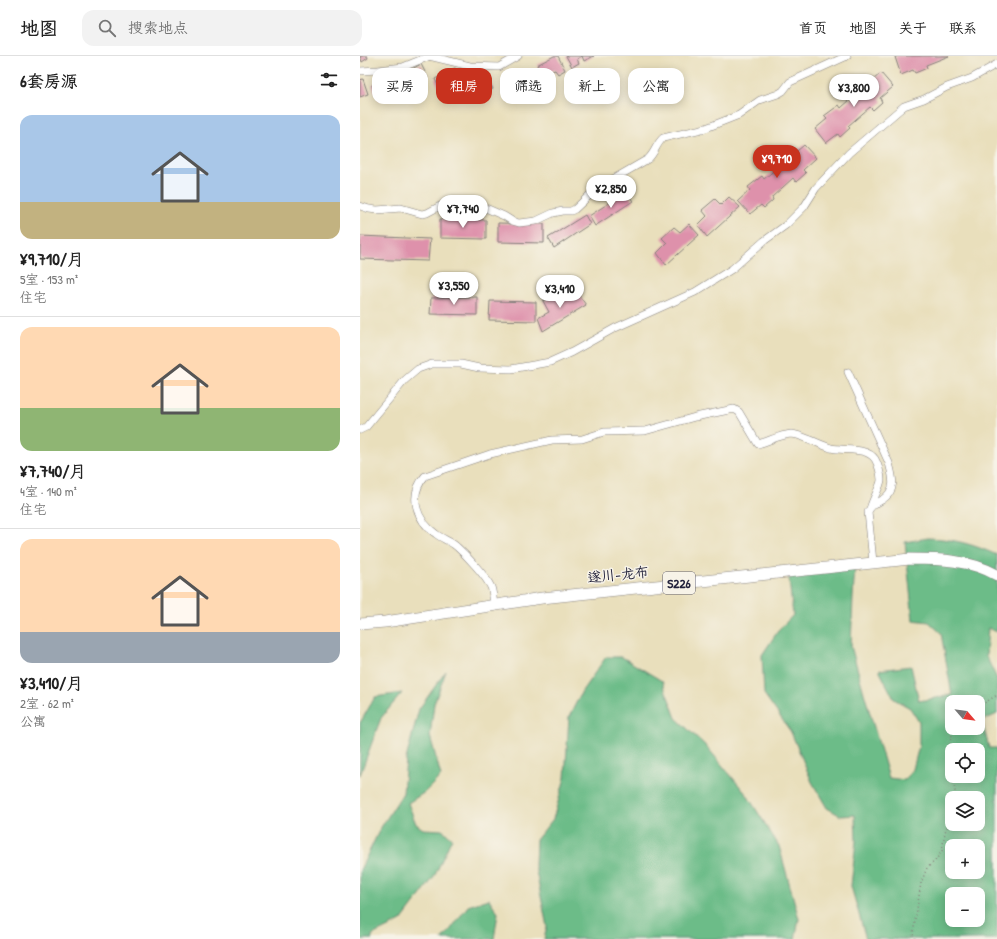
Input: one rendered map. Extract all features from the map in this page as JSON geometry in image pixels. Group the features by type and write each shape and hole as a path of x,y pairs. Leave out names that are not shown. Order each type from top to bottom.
{"main road":[{"name":"遂川-龙布","path":"360,624 385,622 542,598 873,562 937,559 968,564 997,575"}],"street":[{"path":"360,71 403,67 430,56 470,66 500,67 518,56"},
{"path":"360,206 377,210 401,208 422,214 428,214 440,206 468,204 488,209 519,223 536,221 563,210 571,211 596,189 652,156 659,141 663,138 712,126 739,115 760,100 783,91 790,82 847,56"},
{"path":"360,430 366,427 406,380 418,369 432,364 461,364 480,368 511,369 550,362 585,346 615,328 695,292 732,269 764,241 786,225 804,208 816,188 848,153 904,106 972,78 997,64"},
{"path":"848,372 889,463 894,479 894,486 891,492 884,499 871,506"},
{"path":"494,605 492,588 484,577 456,545 435,533 419,516 415,502 418,486 425,476 490,454 552,440 582,440 604,432 645,431 694,417 734,409 739,412 758,444 790,434 797,435 831,448 864,452 871,455 875,459 880,471 881,480 868,512 873,562"}],"path":[{"path":"985,703 997,696"},
{"path":"952,735 950,744 950,770 954,791"},
{"path":"915,939 913,934 921,883 927,868 935,862 942,852 945,831"}],"green space":[{"path":"928,538 955,541 971,545 997,555 997,632 988,628 986,656 997,679 997,714 985,720 985,695 952,695 941,633 929,622 913,620 905,542"},
{"path":"855,565 851,646 889,778 905,780 913,769 919,746 919,722 910,708 894,699 879,670 911,666 919,701 945,696 945,735 985,735 985,733 989,748 997,748 997,939 866,939 851,886 856,841 855,815 841,816 827,808 812,782 791,732 764,694 762,655 778,631 793,615 788,571"},
{"path":"606,657 622,657 662,681 676,718 707,747 747,795 779,846 799,919 795,939 544,939 547,927 535,866 536,840 553,819 565,778 569,717 582,691"},
{"path":"446,671 434,704 430,736 441,776 425,792 408,803 416,824 423,829 442,830 452,838 434,877 401,921 372,935 372,939 360,939 360,870 380,829 403,793 406,759 419,709"},
{"path":"402,693 381,718 360,775 360,723 375,697"},
{"path":"489,899 498,913 494,939 441,939 448,933 468,906"}],"building":[{"path":"360,56 367,56 368,58 362,62"},
{"path":"554,56 558,56 564,71 558,74 556,68 538,68 537,65"},
{"path":"566,56 582,56 577,59 579,63 572,67"},
{"path":"582,56 594,56 584,61"},
{"path":"949,56 926,65 927,68 915,73 913,70 901,75 895,57"},
{"path":"421,64 423,68 414,68"},
{"path":"881,73 893,87 880,98 882,102 873,110 870,107 848,126 850,128 840,137 838,134 826,143 815,129 827,119 824,116 839,105 841,108 860,91 857,89 871,77 873,80"},
{"path":"363,79 368,94 360,97 360,80"},
{"path":"804,145 816,158 803,170 806,173 796,182 793,178 772,197 773,200 764,208 761,205 750,214 738,201 750,190 748,187 762,176 764,179 783,163 780,160 794,148 797,151"},
{"path":"626,192 633,201 595,226 589,216"},
{"path":"729,197 740,207 707,237 698,225 707,216 702,210 715,199 721,205"},
{"path":"585,215 590,224 554,248 548,238"},
{"path":"440,219 486,220 486,239 440,238"},
{"path":"498,223 544,224 544,243 498,242"},
{"path":"689,224 699,235 666,265 657,253 667,243 662,238 674,227 680,232"},
{"path":"360,236 430,239 428,261 360,259"},
{"path":"561,291 566,300 578,294 586,305 543,331 538,318 549,312 543,301"},
{"path":"477,297 477,315 430,314 431,298"},
{"path":"490,301 536,302 536,321 489,320"}]}
